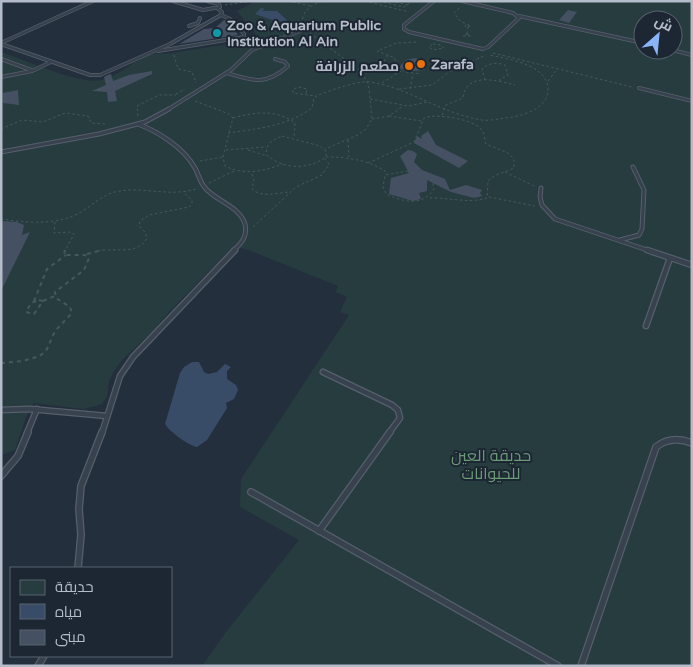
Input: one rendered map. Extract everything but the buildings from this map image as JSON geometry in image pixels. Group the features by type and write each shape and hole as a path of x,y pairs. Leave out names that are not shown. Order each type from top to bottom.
{"lane":[{"path":"1,44 93,1"},
{"path":"173,1 207,10 219,7"},
{"path":"207,1 219,7 222,12 221,15"},
{"path":"434,1 404,26 405,30 480,49 488,47 519,19 519,16"},
{"path":"462,1 633,42"},
{"path":"1,44 96,76 170,44 221,15"},
{"path":"154,51 179,49 244,36 231,20 221,15"},
{"path":"189,26 198,23 200,18"},
{"path":"1,152 99,134 138,124 189,98 227,73 252,50 305,29"},
{"path":"1,59 32,71"},
{"path":"227,73 255,81 268,81 288,66 285,62 275,59"},
{"path":"2,76 32,71 51,62"},
{"path":"639,88 692,101"},
{"path":"78,567 81,535 79,509 81,486 103,430 115,388 126,365 238,247 246,233 247,227 242,218 203,186 192,162 160,134 138,124"},
{"path":"618,241 638,235 642,229 644,190 633,167"},
{"path":"541,188 539,198 543,207 551,216 560,221 692,265"},
{"path":"646,326 670,258"},
{"path":"319,531 400,418 398,410 392,405 323,372"},
{"path":"1,410 38,409 106,416"},
{"path":"1,476 18,456 38,409"},
{"path":"581,666 656,447 660,443 672,439 692,443"},
{"path":"251,492 558,666"}],"path":[{"path":"219,7 251,1"},
{"path":"288,1 311,6"},
{"path":"225,150 246,150 266,147 271,141 278,138 294,138 324,149 363,132 372,119 367,81 355,67 305,29 302,24 301,16 311,6 323,1"},
{"path":"365,1 418,14"},
{"path":"379,1 403,7 412,2"},
{"path":"391,1 408,5"},
{"path":"404,1 412,2"},
{"path":"388,7 395,2"},
{"path":"467,34 468,27 471,26 458,20 455,11 460,8 478,5"},
{"path":"419,42 397,43 377,50 395,59 394,63 401,71 420,74"},
{"path":"429,43 436,44 441,45 444,48 439,51 429,46 436,44"},
{"path":"398,89 410,89 432,84 452,70 483,58 487,52 639,88"},
{"path":"306,93 307,89 299,87 293,89 293,93 299,95 306,93 316,96 367,81 398,89 464,116 484,120 515,117 533,111 545,102 548,95 548,81 544,75 535,69 486,54"},
{"path":"173,94 196,83 192,72 178,70 174,55"},
{"path":"388,56 384,61 385,67 396,74"},
{"path":"484,80 483,67 500,63 504,59"},
{"path":"500,63 506,66 508,75 500,79 500,81"},
{"path":"548,81 556,69"},
{"path":"381,84 401,71"},
{"path":"410,89 413,74"},
{"path":"443,108 463,98 464,88 468,84 484,80 500,81 515,85"},
{"path":"132,119 139,115 137,106 159,95 173,94 189,98 229,114 232,118"},
{"path":"228,133 261,127 308,112 312,108 316,96"},
{"path":"370,99 404,106 418,105 429,101"},
{"path":"389,116 404,106"},
{"path":"442,115 443,108"},
{"path":"232,118 259,112 289,119 295,123 294,138"},
{"path":"1,129 22,120 43,122 64,113 88,116 91,123 108,125"},
{"path":"368,163 414,142 418,138 421,121 426,116 442,115 479,127 486,144 508,153 515,164 511,170 488,181 489,197"},
{"path":"372,119 389,116 421,121"},
{"path":"232,118 223,157 225,166 234,170 252,174 282,164 314,164 326,158 349,158 368,163 388,173 407,172 429,178 433,183 434,189 428,198"},
{"path":"348,140 349,158"},
{"path":"266,147 267,156"},
{"path":"246,233 301,183 322,175 329,164 324,149"},
{"path":"246,150 267,156 282,164"},
{"path":"192,162 223,157"},
{"path":"1,219 27,223 55,222 78,214 113,192 139,190 168,194 184,193 203,186 234,170"},
{"path":"505,172 541,188"},
{"path":"388,173 383,179 384,191 386,194 404,202 446,197 474,202 489,197 543,207"},
{"path":"252,174 254,181 252,189 255,193 290,192"},
{"path":"43,301 36,312 28,314 28,306 33,301 47,269 66,256 85,255 106,249 131,250 142,246 146,241 147,235 139,226 140,221 149,215 189,207 192,204 192,200 184,193"},
{"path":"55,222 54,234 70,232 74,234 64,252 66,256"},
{"path":"33,301 43,301 55,296 58,288 76,279 86,269 89,258 85,255"},
{"path":"1,362 34,358 47,349 55,331 69,318 72,312 70,307 55,296"}],"green space":[{"name":"حديقة العين للحيوانات","path":"692,1 692,666 202,666 226,632 299,540 240,507 241,479 349,315 340,312 347,297 336,292 338,286 251,251 234,246 150,334 122,360 109,381 107,396 102,404 84,409 34,403 26,417 15,450 1,455 1,52 37,66 80,79 102,80 148,56 260,39 237,11 254,2"}],"water":[{"path":"261,8 265,9 262,11 277,11 287,20 285,22 275,21 255,14"},
{"path":"192,362 199,362 204,372 208,374 217,372 225,364 231,367 227,371 227,379 236,385 238,390 234,399 226,403 227,408 207,440 197,447 180,438 165,424 180,373 184,367"}],"place":[{"name":"Zoo & Aquarium Public Institution Al Ain","path":"217,33"},
{"name":"Zarafa","path":"421,64"},
{"name":"مطعم الزرافة","path":"409,66"}]}
